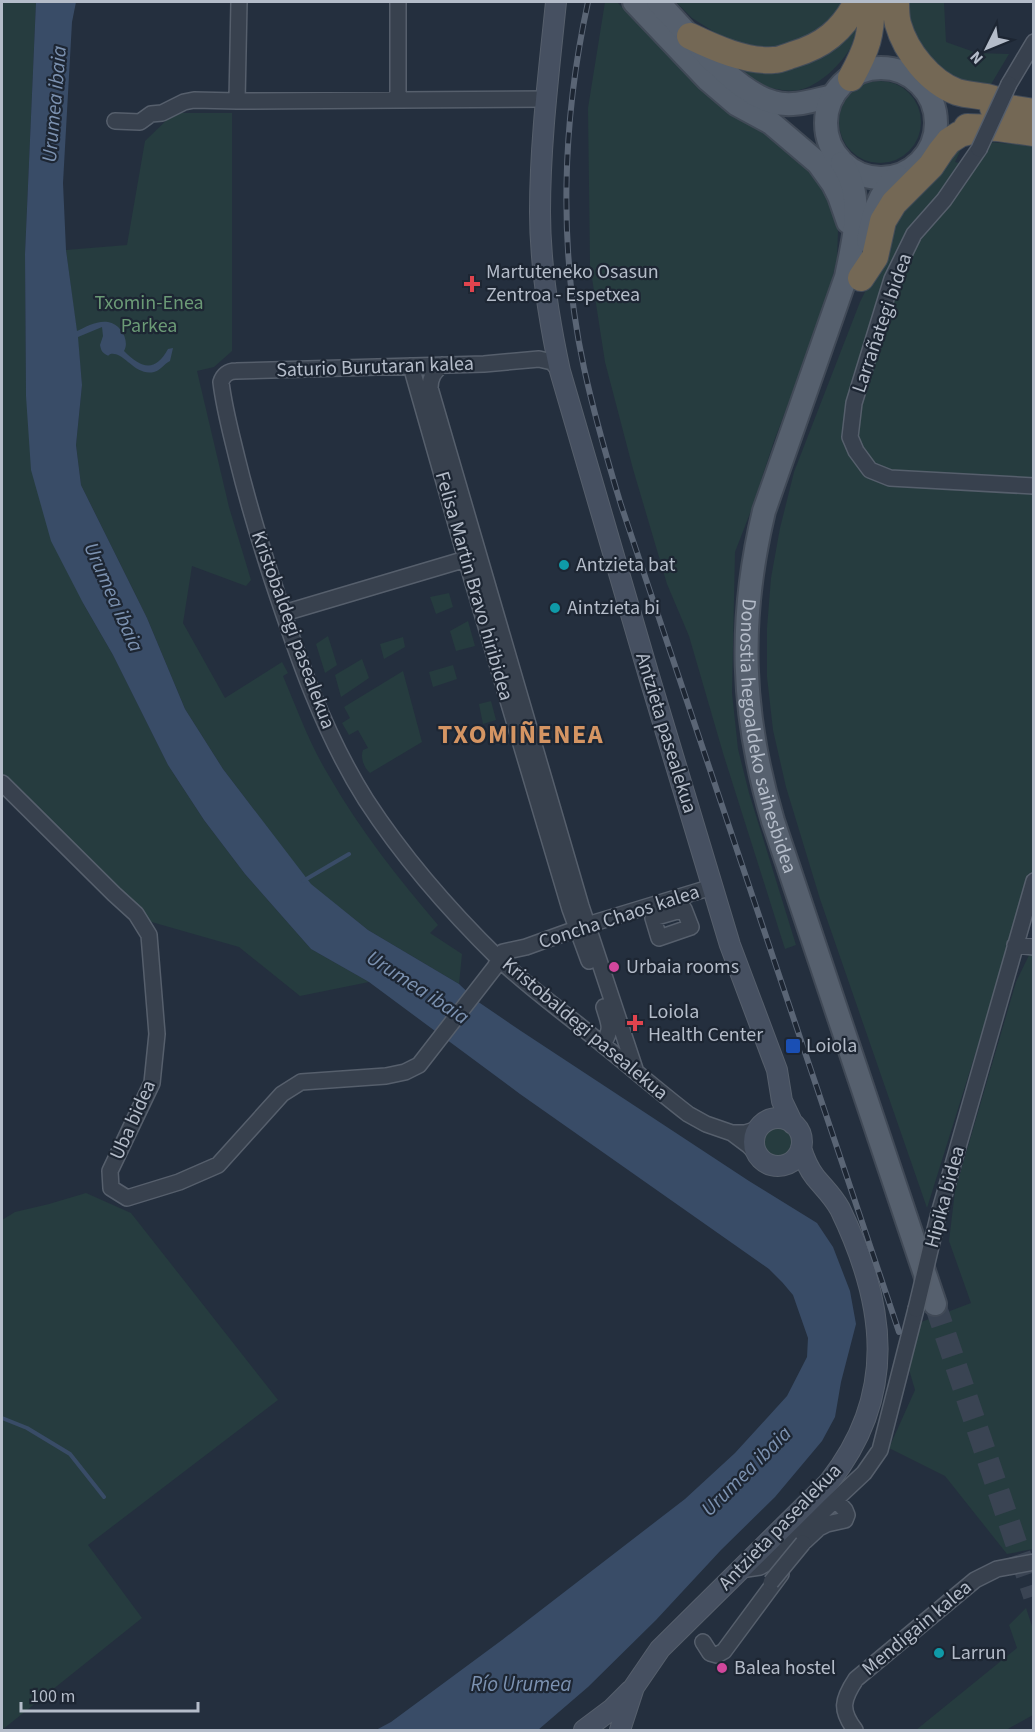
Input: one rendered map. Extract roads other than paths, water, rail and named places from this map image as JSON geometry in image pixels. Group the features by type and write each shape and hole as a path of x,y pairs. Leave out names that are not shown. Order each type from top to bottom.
{"highway":[{"path":"690,36 712,47 744,57 774,60 810,50 830,38 850,15 857,2"},
{"path":"851,78 868,45 872,28 872,2"},
{"path":"887,2 888,39 904,74"},
{"path":"896,2 897,21 906,45 930,74 942,84 956,91 980,97 1017,102"},
{"path":"927,93 958,105 970,107 1017,102"},
{"path":"932,144 944,134 960,128 981,139"},
{"path":"861,278 875,257 883,221 894,203 931,166 949,141 960,134 981,139 1034,132"}],"main road":[{"name":"Antzieta pasealekua","path":"556,2 541,171 540,213 542,257 554,343 560,371 712,887 740,975 777,1070 784,1109 793,1124"},
{"path":"634,2 708,80 736,104 771,123 814,137 854,171 868,177 897,176 912,169 924,158 932,144 936,127 934,109 927,93 917,82 904,74 888,69 870,69 842,84 833,96 827,112 826,129 836,154"},
{"path":"658,2 723,70 757,96 774,103 793,105 833,96"},
{"path":"771,123 809,154 833,184 844,208 852,249"},
{"name":"Donostia hegoaldeko saihesbidea","path":"836,154 852,183 856,219 852,249 846,277 761,521 751,571 748,602 747,696 756,759 773,821 933,1305"},
{"name":"Donostia hegoaldeko saihesbidea","path":"897,176 889,184 874,211 861,278 775,524 765,573 759,663 770,757 786,818 933,1305"},
{"path":"780,1092 774,1108 756,1133 754,1144 758,1155 766,1163 785,1165 816,1177"},
{"path":"762,1125 777,1118 797,1128 801,1137 801,1148 795,1159 785,1165"},
{"name":"Antzieta pasealekua","path":"634,1687 660,1650 807,1505 841,1467 860,1434 867,1415 878,1360 878,1325 866,1276 840,1209 807,1163 801,1148"},
{"path":"586,1729 612,1709 634,1687"},
{"path":"620,1731 634,1687"},
{"path":"586,1729 599,1725 610,1731"}],"street":[{"path":"237,101 239,2"},
{"path":"398,2 398,100"},
{"name":"Larrañategi bidea","path":"1034,42 1017,102 981,139 944,200 914,234 892,279 854,403 850,437 856,451 870,470 890,478 1034,486"},
{"path":"115,121 140,122 151,114 194,100 547,99"},
{"path":"539,359 550,353 554,343"},
{"path":"539,359 552,363 560,371"},
{"name":"Saturio Burutaran kalea","path":"222,387 222,378 231,371 484,364 539,359"},
{"path":"442,365 432,375 430,388 582,927 636,1072"},
{"name":"Felisa Martin Bravo hiribidea","path":"411,366 566,898 582,927 610,1028 609,1035 603,1044"},
{"name":"Kristobaldegi pasealekua","path":"222,387 249,506 284,613 323,719 336,747 366,799 397,844 495,965 521,977 694,1118 732,1133 745,1133 762,1125"},
{"path":"284,613 466,559"},
{"name":"Uba bidea","path":"2,783 136,914 149,935 158,1034 152,1083 110,1171 111,1188 127,1198 178,1182 218,1165 282,1094 301,1082 386,1076 405,1072 419,1065 495,965"},
{"name":"Hipika bidea","path":"740,1570 760,1567 768,1563 864,1473 880,1450 933,1305 938,1217 1034,881"},
{"name":"Concha Chaos kalea","path":"495,965 503,952 526,947 582,927 712,887"},
{"path":"1015,945 1034,947"},
{"name":"Concha Chaos kalea","path":"521,977 517,966 526,947"},
{"name":"Kristobaldegi pasealekua","path":"732,1133 758,1155"},
{"path":"836,1500 848,1515 845,1520 840,1527 811,1535 724,1652 717,1655 710,1653 711,1643 771,1582 811,1535 827,1524 845,1520"},
{"name":"Mendigain kalea","path":"855,1731 844,1707 846,1693 856,1679 975,1580 997,1569 1034,1562"}],"water":[{"path":"36,2 76,2 72,22 63,183 66,250 77,331 100,322 113,323 125,338 124,351 142,364 153,365 163,357 168,349 173,348 170,361 156,371 148,372 142,371 118,355 108,356 104,353 100,345 103,336 102,327 78,337 82,385 76,445 81,485 147,618 185,709 223,769 311,884 368,930 459,984 477,1001 521,1031 817,1223 833,1247 850,1291 856,1324 841,1382 835,1417 822,1441 775,1497 721,1550 656,1620 588,1687 538,1730 376,1730 391,1722 502,1640 685,1499 735,1453 787,1396 807,1357 808,1338 793,1295 769,1269 520,1094 369,982 311,949 245,874 204,820 168,765 113,655 51,541 31,470 26,396 25,254"}],"waterway":[{"path":"303,881 349,854"},
{"path":"2,1418 27,1428 70,1454 104,1497"}],"tunnel":[{"path":"935,1304 1034,1596"}],"railway":[{"path":"588,2 573,93 566,185 570,277 584,368 621,505 899,1332"}],"place":[{"name":"Martuteneko Osasun Zentroa - Espetxea","path":"472,284"},
{"name":"Antzieta bat","path":"564,565"},
{"name":"Aintzieta bi","path":"555,608"},
{"name":"Urbaia rooms","path":"614,967"},
{"name":"Loiola Health Center","path":"635,1023"},
{"name":"Loiola","path":"793,1046"},
{"name":"Larrun","path":"939,1653"},
{"name":"Balea hostel","path":"722,1668"}],"district":[{"name":"TXOMIÑENEA","path":"521,734"}],"water label":[{"name":"Urumea ibaia","path":"54,104"},
{"name":"Urumea ibaia","path":"114,597"},
{"name":"Urumea ibaia","path":"418,987"},
{"name":"Urumea ibaia","path":"746,1471"},
{"name":"Río Urumea","path":"521,1684"}],"park label":[{"name":"Txomin-Enea Parkea","path":"149,314"}]}
